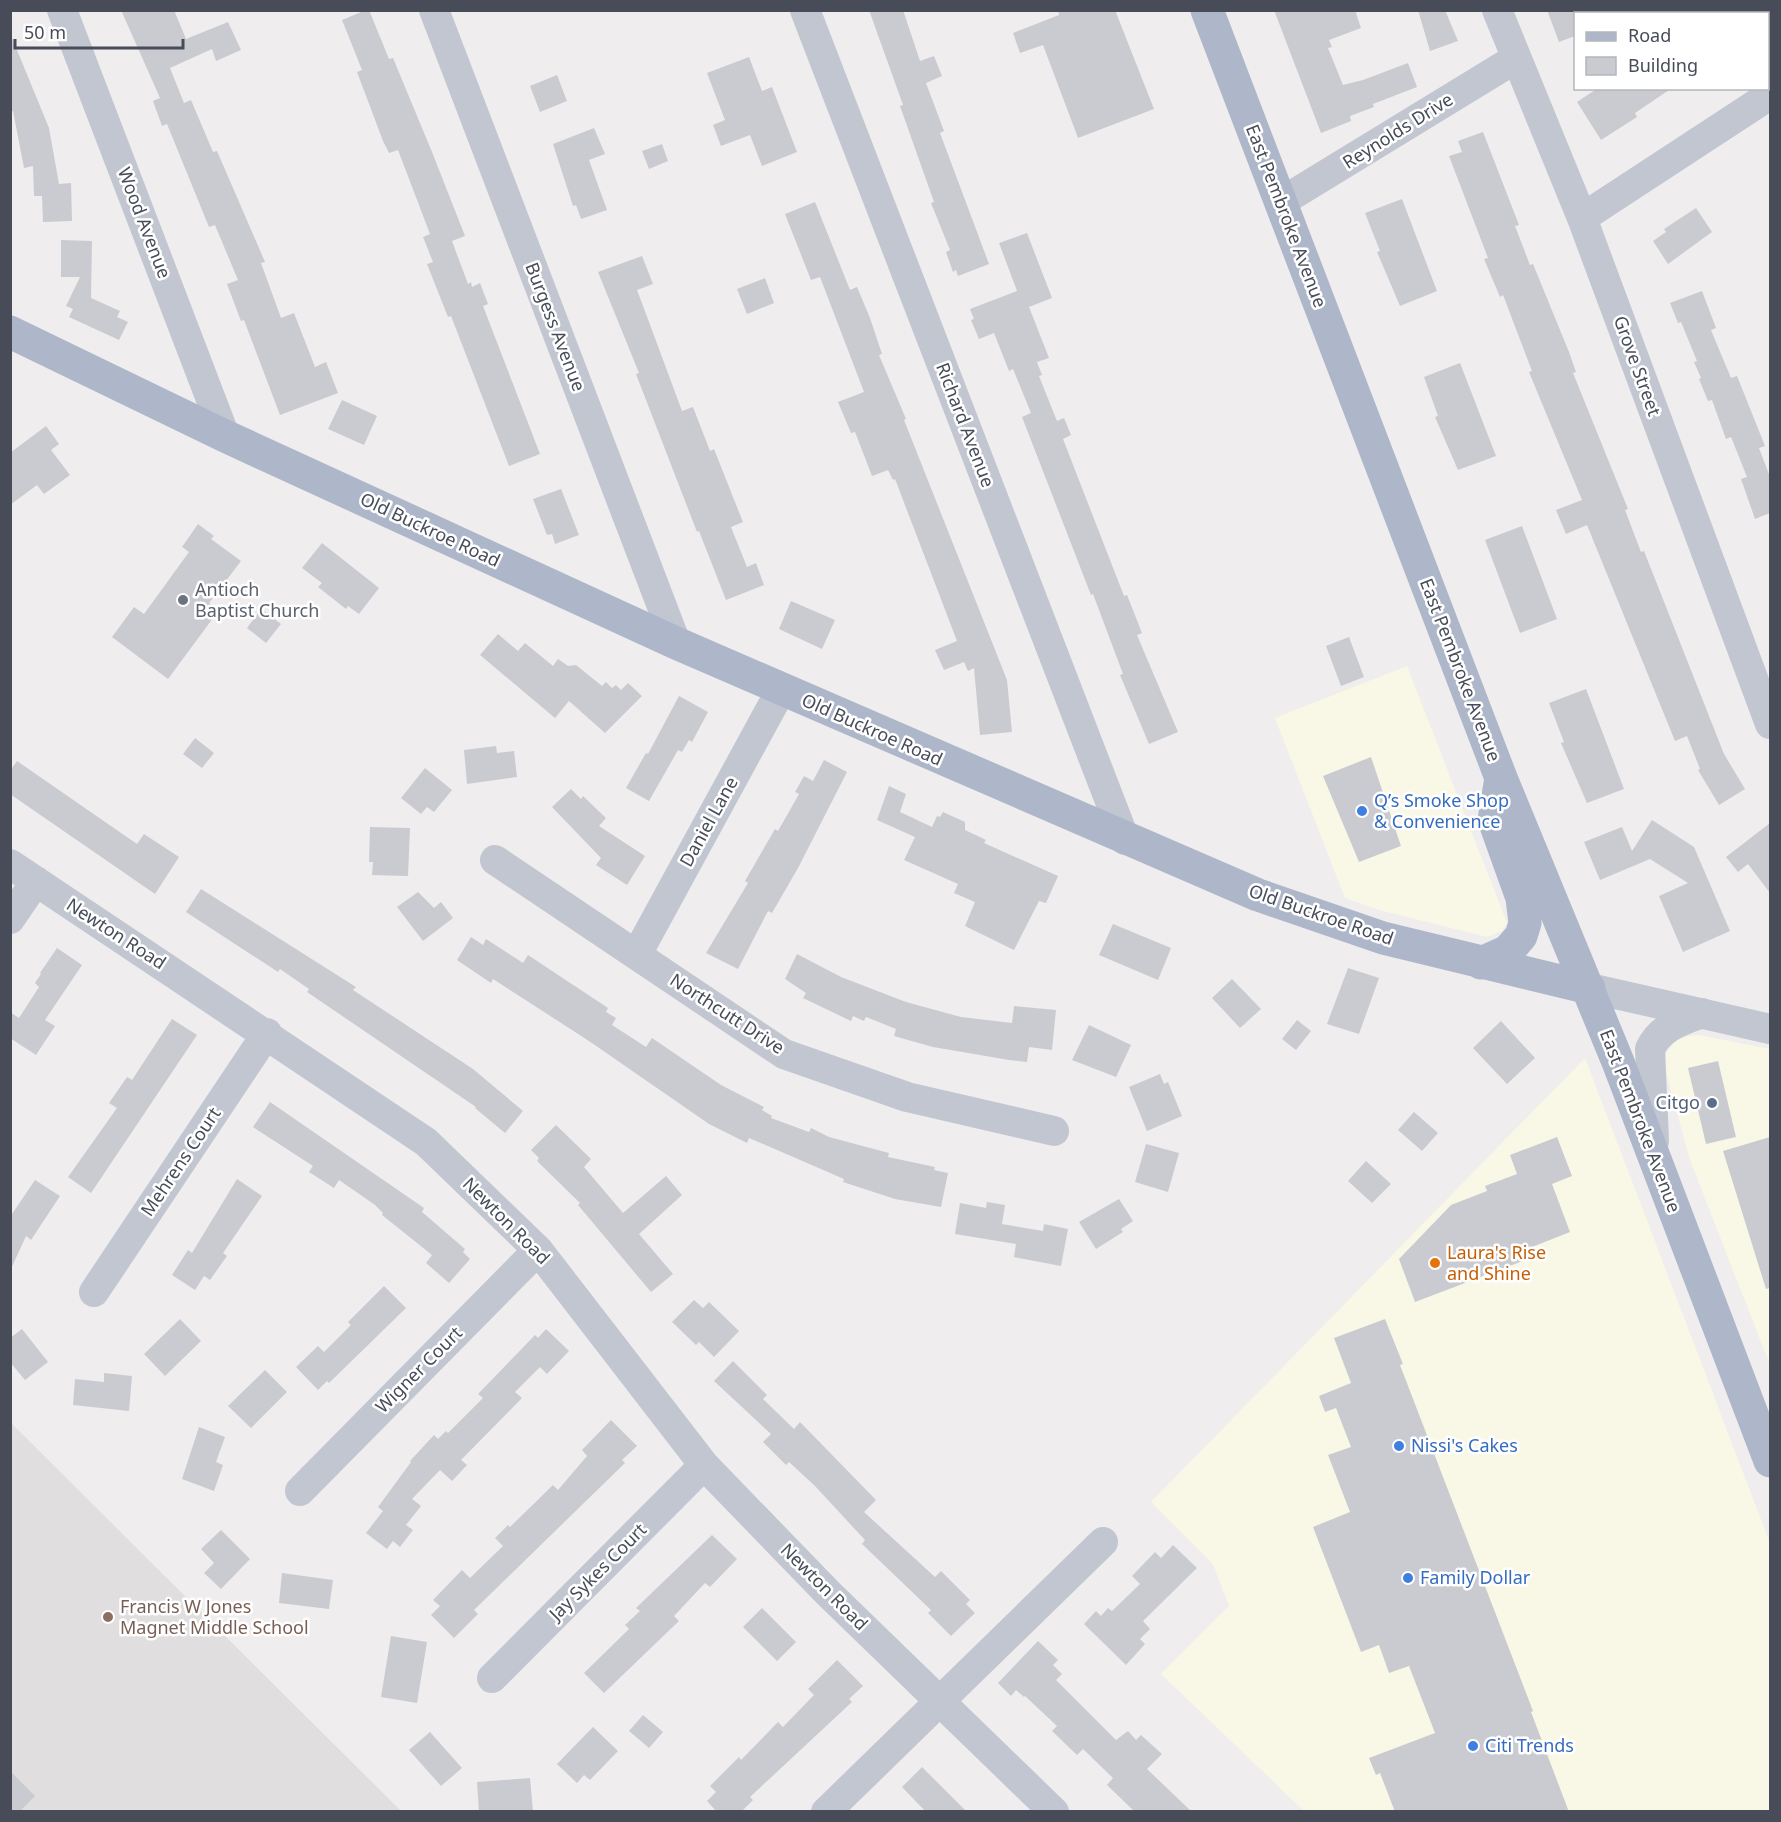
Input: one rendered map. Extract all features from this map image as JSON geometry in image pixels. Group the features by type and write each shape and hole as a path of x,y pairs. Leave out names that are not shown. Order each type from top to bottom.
{"main road":[{"name":"East Pembroke Avenue","path":"1207,10 1501,778 1589,988 1770,1461"},
{"name":"Old Buckroe Road","path":"10,332 225,436 676,643 1258,896 1383,938 1589,988"},
{"path":"1482,963 1508,951 1521,936 1525,923 1522,898 1494,820 1501,778"}],"street":[{"name":"Wood Avenue","path":"62,10 225,436"},
{"name":"Burgess Avenue","path":"434,10 676,643"},
{"name":"Richard Avenue","path":"806,10 1125,840"},
{"name":"Grove Street","path":"1497,10 1515,59 1582,218 1770,724"},
{"name":"Reynolds Drive","path":"1281,202 1515,59"},
{"path":"1582,218 1770,94"},
{"name":"Daniel Lane","path":"637,954 781,690"},
{"name":"Northcutt Drive","path":"495,860 784,1054 907,1098 1054,1131"},
{"name":"Newton Road","path":"10,864 267,1033 426,1142 538,1250 704,1465 828,1593 1054,1812"},
{"path":"10,919 36,881"},
{"name":"Old Buckroe Road","path":"1589,988 1770,1029"},
{"path":"1655,1158 1650,1048 1655,1038 1667,1028 1702,1013"},
{"name":"Mehrens Court","path":"94,1292 267,1033"},
{"name":"Wigner Court","path":"300,1491 538,1250"},
{"name":"Jay Sykes Court","path":"492,1678 704,1465"},
{"path":"826,1812 1103,1542"}],"shaded area":[{"path":"1407,666 1507,923 1502,931 1487,937 1379,910 1345,898 1275,718"},
{"path":"1699,1035 1770,1049 1770,1365 1690,1160 1665,1069 1666,1053 1675,1041"},
{"path":"1585,1058 1770,1543 1770,1811 1304,1811 1161,1674 1229,1606 1213,1564 1151,1502"},
{"name":"Francis W Jones Magnet Middle School","path":"11,1423 401,1811 11,1811"}],"building":[{"path":"121,10 174,10 186,39 228,22 241,50 216,61 212,49 170,68 184,103 191,100 213,152 217,151 265,262 261,263 281,318 294,313 315,367 326,362 338,393 280,415 244,320 241,321 227,284 238,280 215,225 209,227 167,124 162,126 153,101 160,98"},
{"path":"369,10 389,59 393,58 465,236 452,241 468,284 471,282 472,287 480,283 488,304 483,306 540,454 509,466 451,316 448,317 427,264 433,262 423,237 430,234 398,150 389,153 357,72 362,70 342,20"},
{"path":"869,10 903,10 920,61 934,56 942,76 926,83 944,131 940,133 989,264 958,276 956,270 953,272 946,252 950,250 931,203 934,202 900,106 903,105"},
{"path":"1058,10 1115,10 1154,109 1078,138 1043,45 1020,53 1013,33 1059,15"},
{"path":"1274,10 1355,10 1361,28 1329,40 1332,47 1328,48 1343,85 1408,63 1417,87 1373,104 1374,107 1350,116 1351,121 1321,133"},
{"path":"1418,10 1445,10 1458,41 1430,51"},
{"path":"1547,10 1575,10 1574,36 1559,42"},
{"path":"10,33 49,128 59,184 71,183 72,221 43,222 42,196 34,196 33,166 24,168 13,111 10,112"},
{"path":"749,57 762,91 772,87 797,152 762,166 750,135 721,146 713,125 725,120 707,73"},
{"path":"557,75 567,101 540,112 530,86"},
{"path":"1595,90 1669,90 1635,113 1637,117 1601,140 1577,102"},
{"path":"594,128 605,154 589,160 607,210 581,219 576,205 573,206 553,144"},
{"path":"1483,132 1519,225 1515,226 1569,352 1576,372 1573,373 1628,509 1625,510 1641,552 1644,551 1724,754 1745,789 1719,805 1698,770 1700,769 1687,736 1675,741 1587,525 1566,534 1556,510 1582,500 1529,372 1532,371 1503,295 1500,297 1484,259 1488,258 1449,156 1462,152 1458,141"},
{"path":"662,144 668,161 649,169 642,151"},
{"path":"1402,199 1437,291 1400,306 1377,252 1380,251 1365,213"},
{"path":"815,202 850,290 857,287 870,318 882,354 879,355 1007,680 1012,732 980,735 974,668 968,671 964,662 944,670 935,650 957,641 895,479 893,480 888,470 872,476 855,432 851,433 838,402 864,392 820,277 811,280 785,214"},
{"path":"1696,208 1712,232 1668,264 1653,241 1666,232 1664,229"},
{"path":"1027,233 1052,298 1029,307 1049,358 1037,362 1042,375 1039,376 1057,421 1064,418 1071,435 1063,439 1124,596 1127,595 1142,633 1137,635 1178,732 1149,744 1120,675 1123,674 1093,594 1091,595 1022,417 1031,413 1013,369 1009,371 994,333 979,339 971,320 974,319 970,309 1017,291 999,243"},
{"path":"61,240 92,241 91,298 120,311 117,317 128,322 119,340 69,317 73,309 66,306 80,277 61,277"},
{"path":"642,256 653,284 637,290 682,411 693,407 710,451 714,449 743,522 731,527 747,567 756,563 764,585 726,600 699,531 697,532 636,374 639,373 598,272"},
{"path":"765,278 774,303 747,314 737,289"},
{"path":"1702,291 1716,328 1711,330 1731,378 1737,376 1765,446 1759,448 1770,477 1770,513 1755,519 1741,479 1747,477 1731,437 1726,439 1712,400 1708,401 1694,362 1697,361 1681,322 1678,323 1670,303"},
{"path":"1460,363 1496,456 1458,470 1435,417 1438,416 1424,377"},
{"path":"342,400 377,416 364,445 328,429"},
{"path":"46,426 59,444 51,450 70,475 44,494 37,485 10,505 10,453"},
{"path":"561,489 579,535 555,544 552,534 547,535 533,499"},
{"name":"Antioch Baptist Church","path":"198,524 214,536 211,539 241,561 209,603 219,610 168,679 112,637 134,607 144,614 189,552 182,547"},
{"path":"1522,526 1557,619 1520,633 1485,540"},
{"path":"322,543 379,588 359,614 348,606 346,609 318,587 322,583 302,568"},
{"path":"791,601 835,620 822,649 779,629"},
{"path":"261,609 281,624 266,643 247,628"},
{"path":"498,634 518,651 525,643 553,666 558,659 568,666 576,665 602,686 606,682 612,688 616,685 621,690 628,683 642,696 605,733 569,701 555,718 480,655"},
{"path":"1349,637 1364,677 1341,686 1326,646"},
{"path":"1586,689 1624,789 1587,803 1561,743 1564,742 1549,703"},
{"path":"679,696 708,712 692,742 689,740 682,752 678,750 649,801 626,788 646,753 648,754"},
{"path":"195,738 214,753 202,768 183,754"},
{"path":"496,746 497,753 514,751 517,777 467,784 464,750"},
{"name":"Q’s Smoke Shop & Convenience","path":"1371,757 1401,846 1359,862 1323,776"},
{"path":"824,760 847,772 798,868 772,913 768,911 738,969 706,953 748,883 745,881 775,829 778,831 799,794 795,792 804,776 813,781"},
{"path":"17,761 137,844 144,834 179,857 155,894 10,794 10,771"},
{"path":"425,768 452,790 434,812 427,807 421,814 401,798"},
{"path":"889,786 906,794 900,812 932,827 937,816 940,817 943,812 965,822 965,830 986,840 984,843 1058,876 1046,903 1039,901 1014,950 965,926 975,902 954,893 958,884 904,860 915,837 877,820"},
{"path":"571,789 581,799 583,796 606,818 599,826 645,856 627,885 596,865 601,858 552,807"},
{"path":"1652,820 1694,847 1730,931 1683,952 1659,896 1688,883 1650,859 1600,880 1584,842 1622,827 1632,851"},
{"path":"1770,823 1770,893 1748,864 1738,872 1726,857"},
{"path":"370,827 410,828 408,876 372,875 373,862 369,862"},
{"path":"201,889 356,987 353,990 473,1069 523,1111 505,1133 476,1107 307,992 309,989 280,969 278,972 186,912"},
{"path":"418,892 434,908 441,902 453,918 423,941 397,907"},
{"path":"1113,924 1171,948 1158,980 1099,955"},
{"path":"471,937 483,945 486,939 523,963 528,955 608,1008 606,1012 616,1018 612,1025 646,1047 652,1038 721,1085 764,1107 762,1110 772,1116 771,1118 809,1132 811,1128 829,1137 889,1153 888,1157 935,1167 934,1170 948,1173 941,1207 895,1199 843,1182 844,1179 749,1138 747,1143 709,1124 589,1041 493,979 491,983 457,960"},
{"path":"57,948 82,965 45,1020 55,1026 36,1055 10,1038 10,1012 19,1018 39,987 35,983 40,973"},
{"path":"797,954 841,977 906,1002 961,1017 1012,1023 1014,1006 1056,1010 1052,1050 1029,1047 1027,1062 1009,1060 933,1047 894,1036 896,1029 866,1017 864,1021 853,1016 851,1021 803,998 806,993 785,979"},
{"path":"1348,968 1379,978 1359,1034 1327,1024"},
{"path":"1232,979 1261,1009 1240,1028 1212,998"},
{"path":"172,1019 197,1035 91,1193 68,1177 117,1108 109,1103 127,1077 132,1080"},
{"path":"1297,1020 1311,1031 1296,1050 1282,1039"},
{"path":"1501,1021 1535,1058 1507,1084 1473,1048"},
{"path":"1089,1025 1131,1045 1116,1077 1072,1060"},
{"name":"Citgo","path":"1718,1061 1736,1137 1706,1144 1688,1068"},
{"path":"1160,1074 1164,1084 1168,1082 1182,1116 1147,1131 1129,1087"},
{"path":"270,1102 424,1208 422,1212 465,1249 463,1252 470,1259 449,1283 426,1263 432,1255 382,1215 383,1213 375,1205 339,1180 334,1188 309,1172 313,1166 253,1127"},
{"path":"1414,1112 1438,1133 1422,1151 1398,1130"},
{"path":"556,1125 591,1159 584,1167 623,1213 666,1176 682,1195 639,1234 673,1274 651,1292 578,1205 580,1203 537,1161 539,1158 531,1150"},
{"path":"1557,1137 1572,1176 1552,1184 1570,1232 1532,1247 1536,1256 1415,1302 1399,1259 1451,1205 1487,1191 1485,1186 1517,1174 1510,1155"},
{"path":"1770,1137 1770,1288 1766,1289 1723,1151"},
{"path":"1146,1144 1179,1153 1168,1192 1135,1182"},
{"path":"1366,1161 1391,1184 1372,1203 1348,1181"},
{"path":"237,1179 262,1196 223,1253 227,1256 210,1280 204,1276 195,1290 172,1275 188,1250 192,1253"},
{"path":"35,1180 60,1196 31,1240 26,1236 10,1271 10,1217"},
{"path":"1119,1199 1133,1221 1121,1229 1123,1232 1096,1249 1079,1222"},
{"path":"987,1202 1005,1205 1002,1224 1043,1231 1044,1224 1068,1229 1061,1266 1014,1257 1016,1244 955,1234 960,1203 986,1208"},
{"path":"384,1286 406,1308 329,1383 327,1381 318,1390 296,1367 318,1346 324,1352 351,1325 348,1322"},
{"path":"694,1300 703,1308 709,1302 739,1331 714,1357 699,1342 696,1345 672,1322"},
{"path":"180,1319 201,1341 165,1376 144,1354"},
{"path":"1385,1319 1403,1364 1400,1365 1533,1711 1531,1712 1569,1812 1395,1812 1380,1773 1376,1775 1369,1758 1435,1733 1409,1666 1389,1673 1379,1645 1361,1652 1313,1527 1350,1512 1328,1455 1351,1447 1336,1408 1325,1412 1319,1396 1351,1383 1334,1338"},
{"path":"22,1329 48,1362 25,1380 10,1362 10,1338"},
{"path":"546,1329 569,1351 547,1374 540,1367 515,1392 522,1398 461,1460 467,1465 452,1481 440,1470 412,1499 421,1506 406,1525 413,1530 400,1547 393,1541 387,1549 366,1533 383,1511 378,1507 410,1461 434,1435 438,1439 446,1431 448,1433 483,1398 478,1394 535,1335 538,1338"},
{"path":"733,1361 767,1395 763,1399 794,1429 800,1422 876,1500 864,1512 935,1577 941,1571 970,1600 966,1604 975,1613 951,1636 928,1613 931,1610 862,1544 865,1540 815,1486 789,1462 786,1465 763,1442 771,1434 714,1381"},
{"path":"265,1370 287,1392 251,1428 228,1406"},
{"path":"104,1373 132,1376 129,1411 73,1405 75,1379 104,1382"},
{"path":"611,1420 637,1446 622,1460 625,1463 474,1610 478,1614 454,1638 431,1615 440,1606 433,1600 462,1570 470,1578 503,1546 495,1538 508,1525 510,1527 553,1485 558,1490 587,1456 582,1450"},
{"path":"199,1427 225,1437 216,1462 223,1465 214,1491 182,1479"},
{"path":"221,1530 250,1559 221,1589 204,1573 214,1563 201,1549"},
{"path":"712,1535 737,1559 710,1587 705,1583 674,1616 679,1621 604,1693 584,1673 629,1629 625,1625 640,1611 636,1608"},
{"path":"1173,1545 1197,1568 1143,1621 1150,1629 1140,1639 1145,1644 1126,1665 1084,1624 1096,1611 1101,1616 1108,1608 1112,1611 1140,1584 1132,1576 1155,1552 1161,1558"},
{"path":"282,1573 333,1580 329,1609 279,1603"},
{"path":"762,1608 796,1642 777,1661 743,1627"},
{"path":"391,1636 427,1642 417,1703 381,1697"},
{"path":"1038,1641 1058,1660 1053,1665 1062,1674 1056,1680 1116,1740 1128,1731 1136,1740 1141,1735 1162,1754 1147,1769 1192,1812 1135,1812 1107,1785 1113,1778 1083,1749 1077,1755 1052,1731 1057,1726 1025,1696 1016,1690 1011,1696 998,1683"},
{"path":"837,1660 863,1686 849,1699 852,1702 750,1797 753,1800 741,1812 717,1812 707,1801 716,1792 710,1786 739,1757 741,1760 778,1722 783,1727 814,1695 808,1689"},
{"path":"643,1715 663,1732 649,1748 629,1731"},
{"path":"593,1727 618,1751 590,1780 584,1775 577,1783 557,1764"},
{"path":"430,1732 462,1768 441,1786 409,1750"},
{"path":"922,1767 967,1812 926,1812 902,1787"},
{"path":"10,1771 35,1796 19,1812 10,1812"},
{"path":"530,1778 533,1811 479,1812 477,1782"}],"place":[{"name":"Antioch Baptist Church","path":"183,600"},
{"name":"Q’s Smoke Shop & Convenience","path":"1362,811"},
{"name":"Citgo","path":"1712,1103"},
{"name":"Laura's Rise and Shine","path":"1435,1263"},
{"name":"Nissi's Cakes","path":"1399,1446"},
{"name":"Family Dollar","path":"1408,1578"},
{"name":"Francis W Jones Magnet Middle School","path":"108,1617"},
{"name":"Citi Trends","path":"1473,1746"}]}
